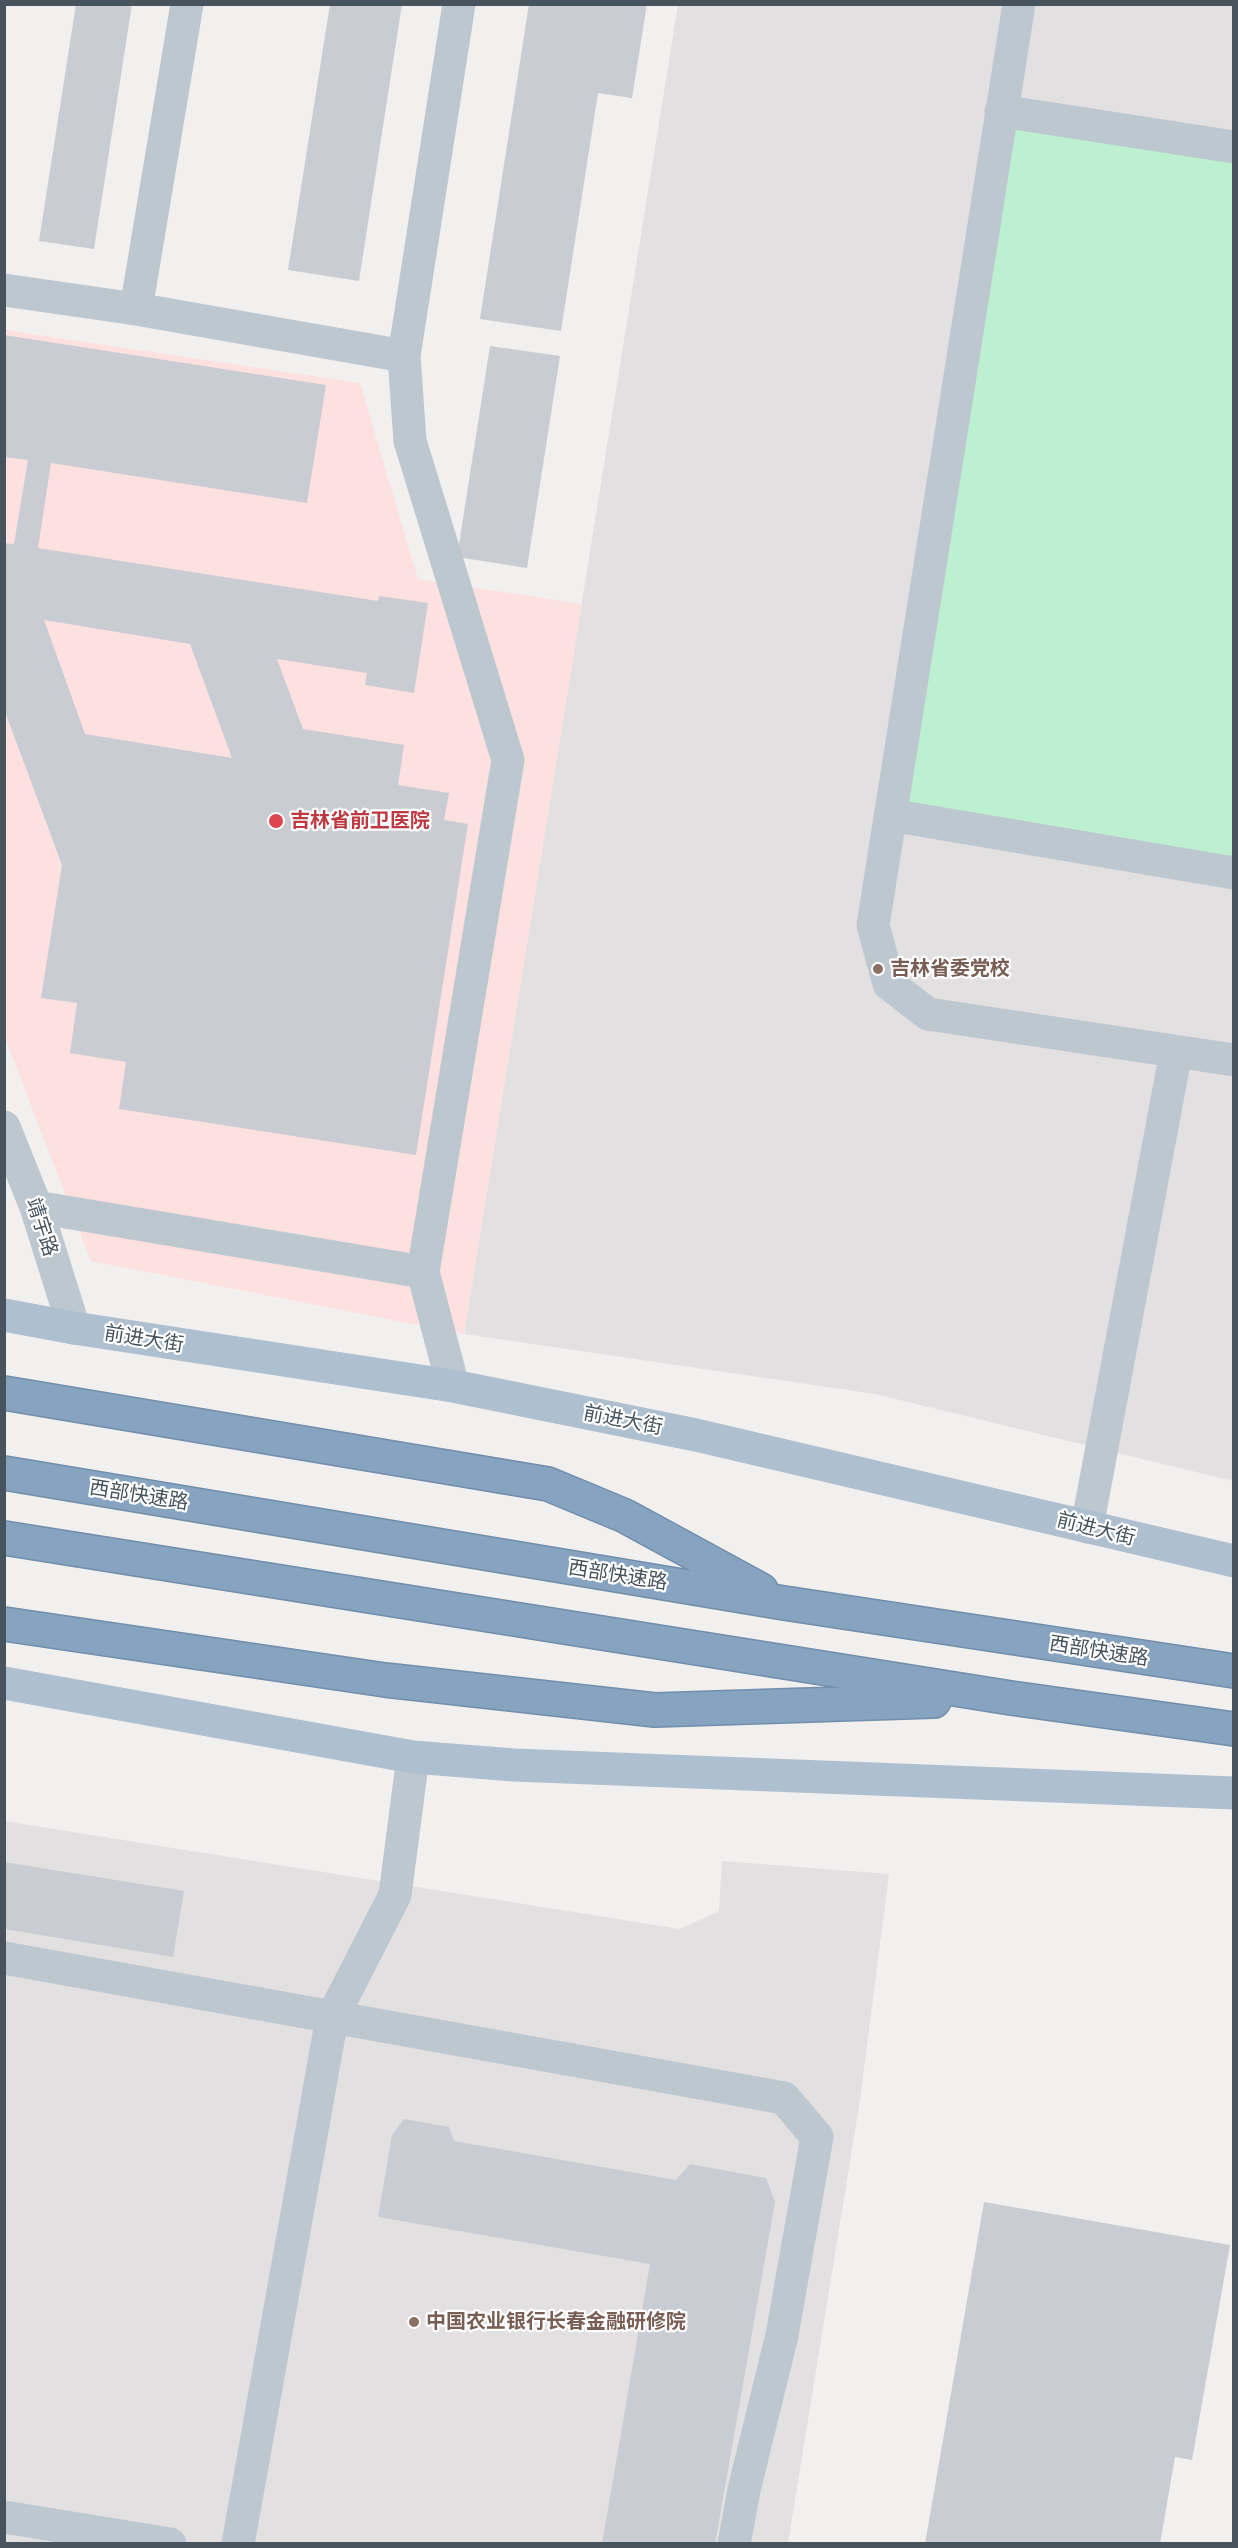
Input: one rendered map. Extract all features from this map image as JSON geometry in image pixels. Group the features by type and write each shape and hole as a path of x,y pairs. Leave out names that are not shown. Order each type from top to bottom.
{"highway":[{"path":"4,1393 548,1484 625,1516 784,1603"},
{"name":"西部快速路","path":"4,1473 784,1603 1233,1671"},
{"path":"4,1538 1011,1698 1233,1729"},
{"path":"4,1624 385,1680 655,1710 1011,1698"}],"main road":[{"name":"前进大街","path":"4,1315 74,1328 453,1386 696,1435 1233,1562"},
{"path":"4,1683 413,1757 514,1765 1233,1793"}],"street":[{"path":"136,309 187,4"},
{"path":"453,1386 423,1272 508,760 410,441 404,356 459,4"},
{"path":"1019,4 873,925 889,984 928,1014 1233,1060"},
{"path":"1001,111 1233,147"},
{"path":"4,290 136,309 404,356"},
{"path":"890,815 1233,873"},
{"path":"1088,1527 1176,1052"},
{"name":"靖宇路","path":"4,1127 36,1207 74,1328"},
{"path":"36,1207 423,1272"},
{"path":"238,2544 332,2018 395,1895 413,1757"},
{"path":"4,1958 784,2098 817,2137 782,2335 744,2490 734,2544"},
{"path":"4,2517 170,2544"}],"shaded area":[{"name":"吉林省委党校","path":"678,5 1233,5 1233,1481 875,1394 464,1334"},
{"name":"吉林省前卫医院","path":"5,330 360,383 418,579 582,604 464,1334 91,1261 5,1038"},
{"name":"中国农业银行长春金融研修院","path":"4,1821 680,1929 719,1911 722,1861 889,1874 860,2100 788,2543 5,2543"}],"green space":[{"path":"1001,111 1233,147 1233,873 890,815"}],"building":[{"path":"76,4 132,4 94,249 39,241"},
{"path":"330,4 402,4 359,281 288,270"},
{"path":"529,4 647,4 632,98 598,93 561,331 480,319"},
{"path":"4,335 326,385 307,503 51,463 38,548 378,601 379,596 428,603 414,693 365,685 367,673 277,659 303,729 404,745 398,785 449,793 444,820 468,824 416,1155 119,1109 126,1062 70,1053 77,1003 41,998 62,865 4,709 4,543 14,544 28,460 4,457","holes":["44,620 190,644 232,758 85,734"]},
{"path":"490,346 560,356 527,568 457,557"},
{"path":"4,1862 184,1891 173,1957 4,1929"},
{"path":"404,2119 449,2127 454,2141 676,2180 690,2164 766,2178 775,2202 715,2544 602,2544 650,2264 378,2217 392,2135"},
{"path":"984,2202 1230,2245 1192,2460 1175,2457 1160,2544 925,2544"}],"place":[{"name":"吉林省前卫医院","path":"276,821"},
{"name":"吉林省委党校","path":"878,969"},
{"name":"中国农业银行长春金融研修院","path":"414,2322"}]}
